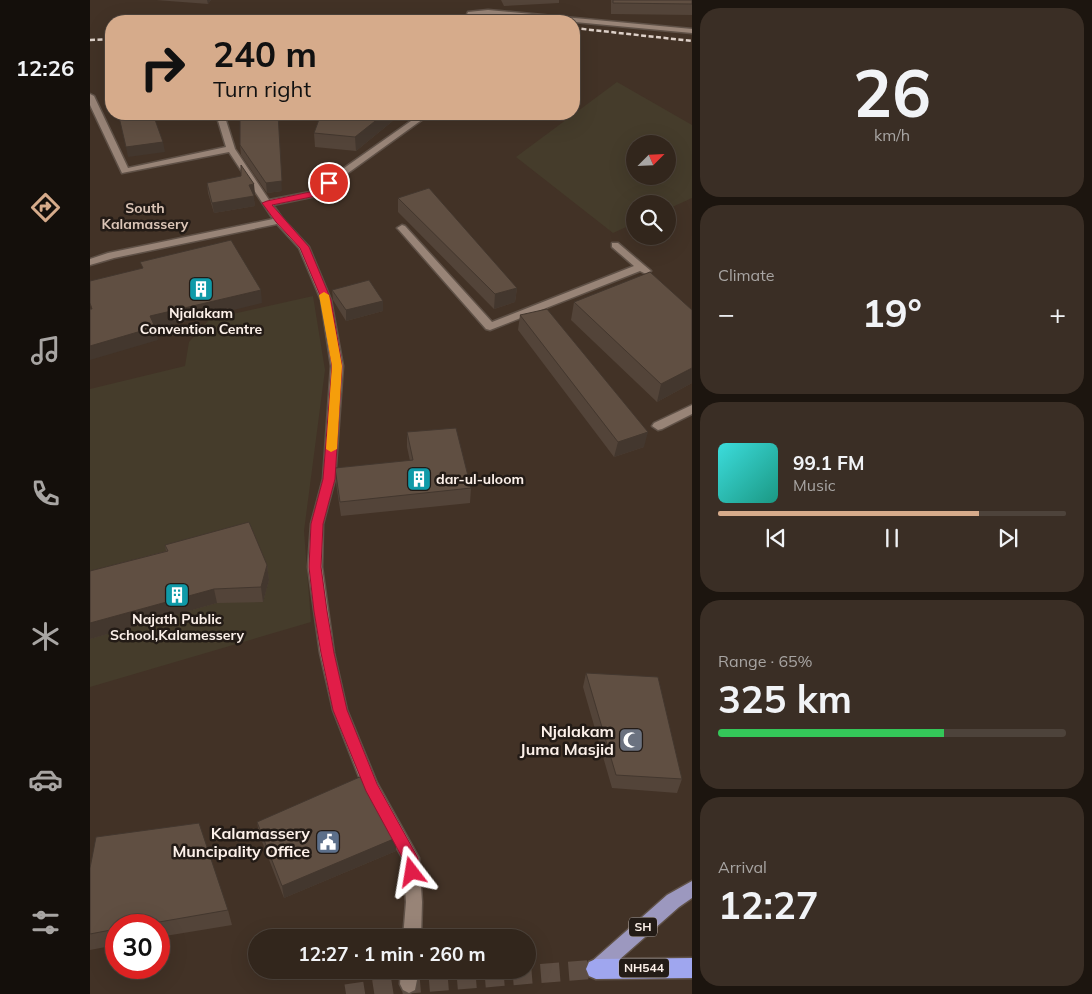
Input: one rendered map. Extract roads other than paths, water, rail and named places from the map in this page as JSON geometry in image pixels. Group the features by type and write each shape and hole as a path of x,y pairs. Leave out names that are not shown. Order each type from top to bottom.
{"highway":[{"name":"NH544","path":"596,969 692,968"}],"main road":[{"name":"SH","path":"596,969 673,901 692,889"}],"street":[{"path":"471,15 488,12 520,15"},
{"path":"580,21 692,31"},
{"path":"90,96 125,171 231,150"},
{"path":"222,120 231,150 279,220 304,247 326,300 337,366 329,479 317,524 315,567 321,611 327,653 340,710 371,787 411,858 414,902 412,929"},
{"path":"267,203 313,194 418,120"},
{"path":"90,262 112,255 279,220"},
{"path":"402,228 490,327 641,267"},
{"path":"615,245 656,279"},
{"path":"658,426 692,409"}],"tunnel":[{"path":"346,994 409,984 596,969"}],"railway":[{"path":"580,29 692,41"},
{"path":"90,40 105,39"}],"place":[{"name":"Njalakam Convention Centre","path":"201,289"},
{"name":"dar-ul-uloom","path":"419,479"},
{"name":"Najath Public School,Kalamessery","path":"177,595"},
{"name":"Njalakam Juma Masjid","path":"631,740"},
{"name":"Kalamassery Muncipality Office","path":"328,842"}],"district":[{"name":"South Kalamassery","path":"145,216"}]}
